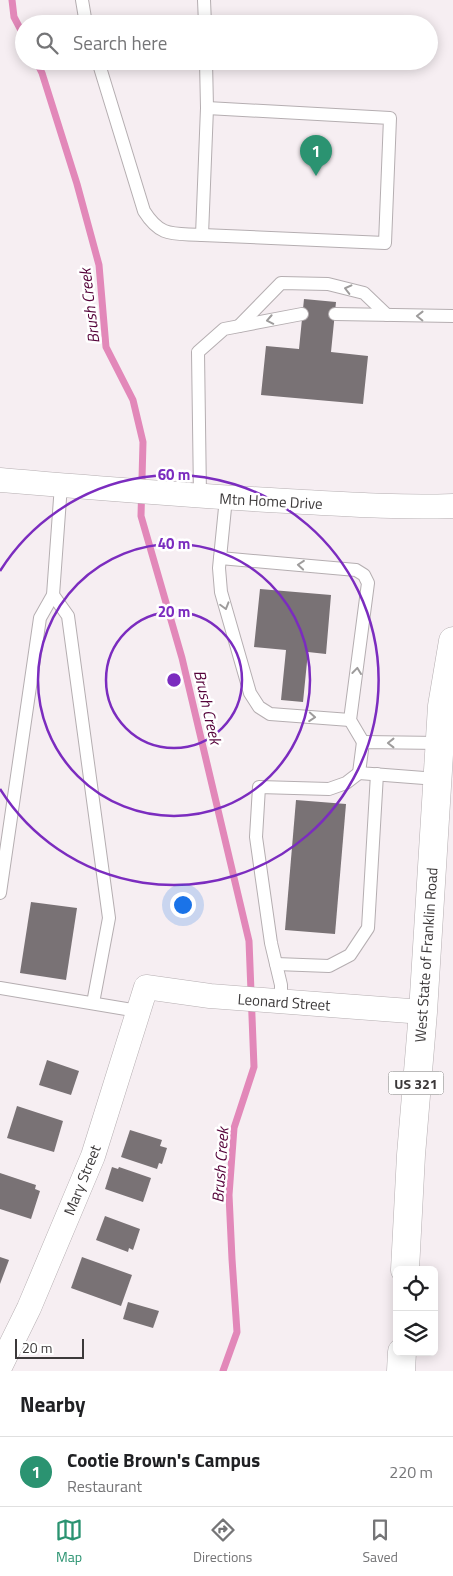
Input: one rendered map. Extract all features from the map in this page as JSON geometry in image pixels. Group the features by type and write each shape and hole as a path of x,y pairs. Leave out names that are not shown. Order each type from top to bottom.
{"highway":[{"name":"West State of Franklin Road","path":"405,1266 411,1155 442,762 442,706 453,641"},
{"path":"401,1371 402,1356"}],"street":[{"name":"Mtn Home Drive","path":"0,480 155,494 398,508 453,506"},
{"name":"Leonard Street","path":"146,987 272,1002 423,1012"},
{"name":"Mary Street","path":"0,1367 29,1308 93,1156 146,987"}],"lane":[{"path":"82,0 84,15"},
{"path":"204,0 205,15"},
{"path":"101,70 144,211 152,223 164,233 385,243 390,118 207,108"},
{"path":"202,235 207,108 206,70"},
{"path":"239,326 282,283 328,284 364,292 387,315"},
{"path":"200,496 198,352 224,330 302,314"},
{"path":"335,314 453,316"},
{"path":"0,893 40,618 53,595 61,485"},
{"path":"226,498 220,558 220,592 250,693 258,707 270,714 350,720"},
{"path":"220,558 356,570 364,575 368,582 350,720 363,742 359,773 346,784 330,789 260,787 256,837 268,926 281,986 272,1002"},
{"path":"53,595 68,616 109,918 93,1003"},
{"path":"363,742 442,762"},
{"path":"359,773 377,774 442,762"},
{"path":"276,964 329,966 350,955 368,928 377,774"},
{"path":"0,988 138,1011"}],"building":[{"path":"304,299 336,302 331,352 368,356 363,404 261,395 266,346 299,349"},
{"path":"260,589 331,595 326,654 308,652 303,702 281,700 286,650 254,647"},
{"path":"296,800 346,804 335,934 285,930"},
{"path":"31,902 77,908 66,980 20,973"},
{"path":"47,1060 79,1071 71,1095 39,1085"},
{"path":"17,1106 63,1121 54,1152 7,1138"},
{"path":"130,1130 162,1140 160,1146 167,1148 162,1164 159,1163 157,1169 121,1157"},
{"path":"112,1167 118,1169 119,1167 151,1178 143,1202 105,1189"},
{"path":"0,1173 36,1185 35,1189 40,1191 31,1219 0,1209"},
{"path":"105,1216 140,1229 133,1250 129,1248 128,1252 96,1240"},
{"path":"0,1257 9,1260 0,1284"},
{"path":"82,1257 132,1275 121,1306 71,1288"},
{"path":"128,1302 159,1311 153,1328 123,1319"}],"waterway":[{"name":"Brush Creek","path":"12,0 15,19"},
{"name":"Brush Creek","path":"40,70 77,184 99,265 106,347 133,400 143,442 141,516 182,658 249,941 254,1067 234,1128 229,1195 237,1332 223,1371"}],"place":[{"name":"Cootie Brown's Campus","path":"316,176"}]}
